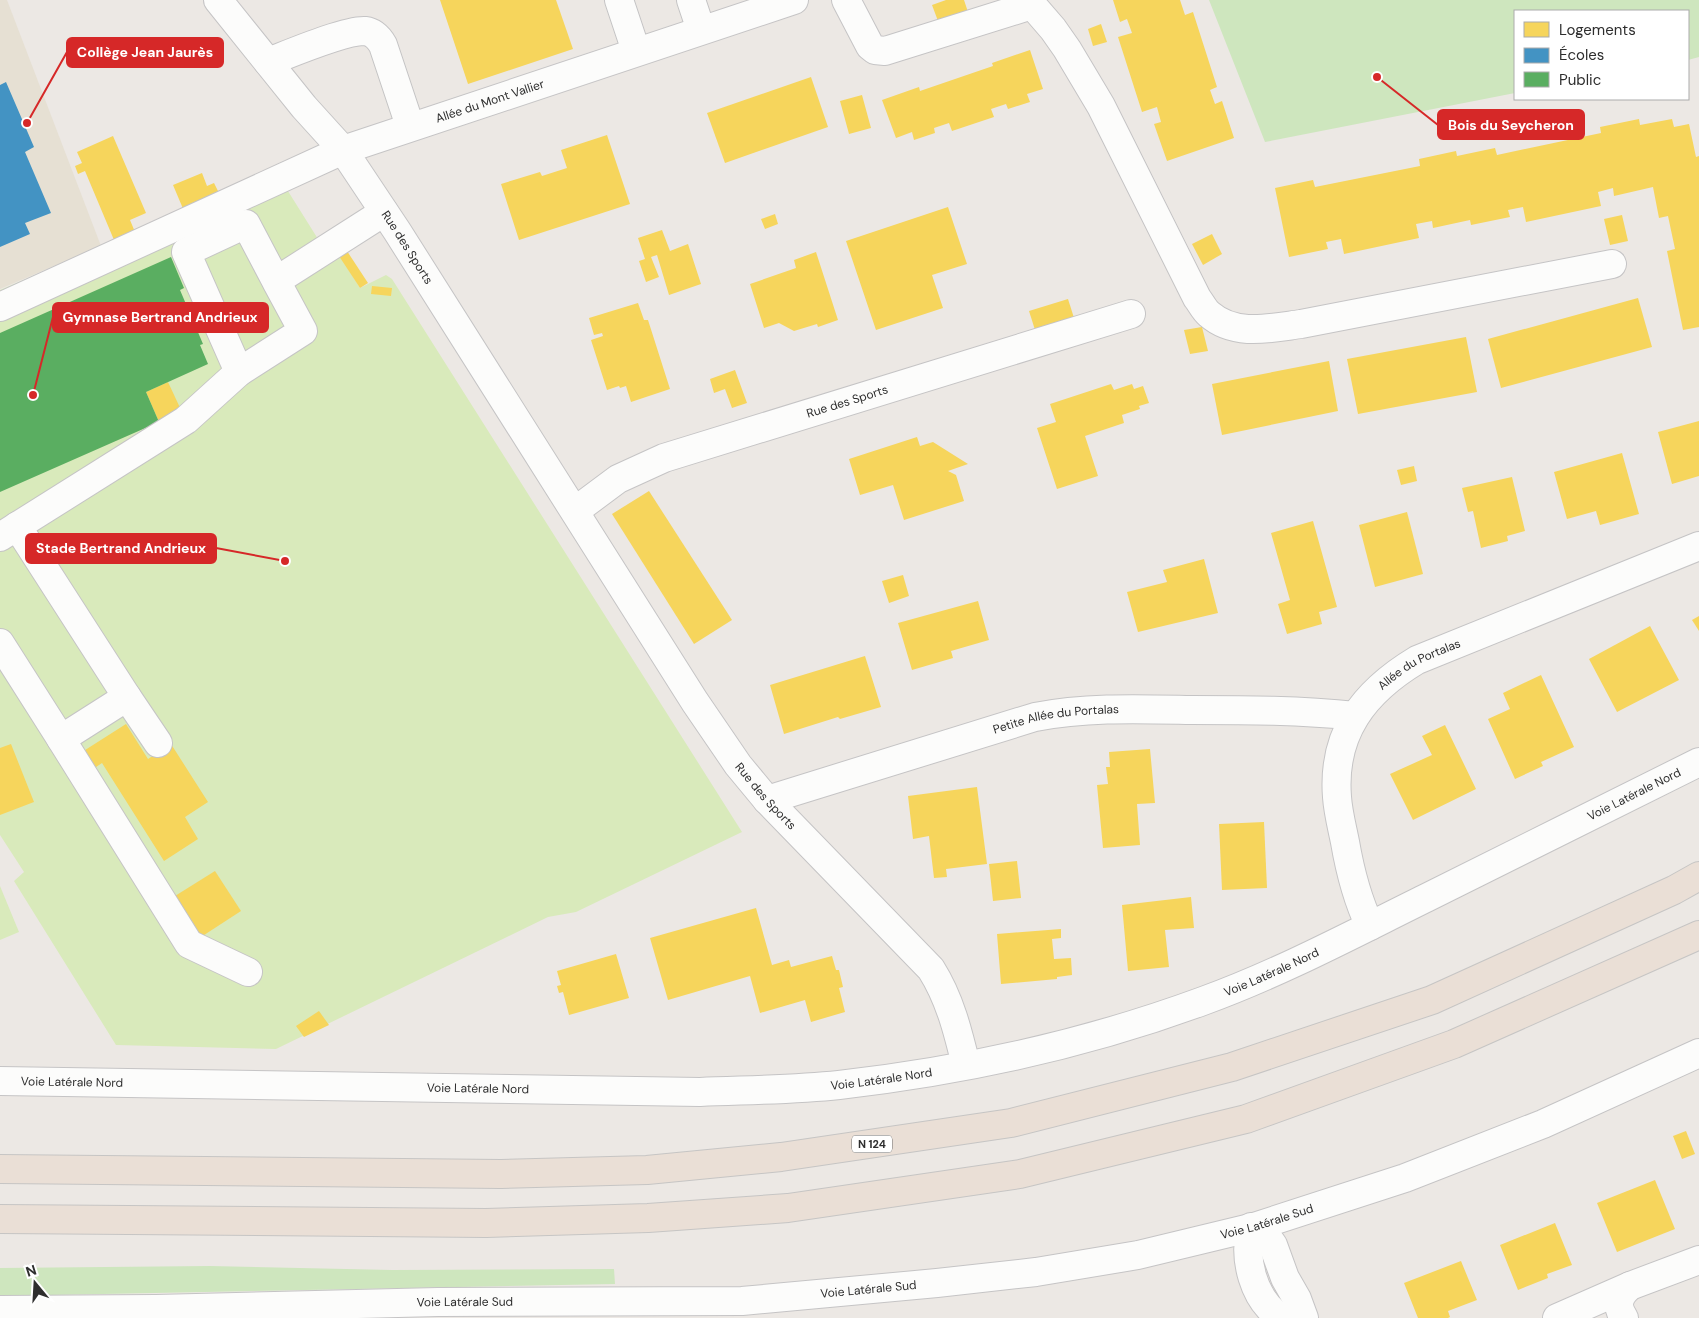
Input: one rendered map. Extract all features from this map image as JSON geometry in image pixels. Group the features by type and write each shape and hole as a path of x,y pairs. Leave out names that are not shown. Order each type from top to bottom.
{"highway":[{"name":"N 124","path":"0,1169 501,1174 647,1170 781,1158 1011,1123 1232,1067 1432,1000 1674,890 1699,876"},
{"path":"0,1219 486,1222 648,1218 788,1208 1020,1174 1246,1119 1454,1044 1699,935"}],"street":[{"name":"Rue des Sports","path":"218,0 304,107 343,150 575,511 695,702 738,765 767,800 886,925 931,969 939,982 957,1028 966,1065"},
{"path":"619,0 636,51"},
{"path":"691,0 702,30"},
{"name":"Allée du Mont Vallier","path":"0,307 343,150 410,126 794,0"},
{"path":"846,0 870,46 875,50 885,51 1030,2 1067,49 1096,98 1197,298 1209,314 1221,322 1242,329 1264,329 1301,324 1612,264"},
{"path":"268,62 348,33 367,31 372,33 383,45 410,126"},
{"path":"276,281 384,212"},
{"path":"158,743 9,532 186,420 239,372 304,331 246,224 186,252 239,372"},
{"name":"Rue des Sports","path":"575,511 618,479 664,458 1131,314"},
{"name":"Allée du Portalas","path":"1370,926 1363,911 1351,873 1337,798 1336,772 1344,737 1355,716 1364,705 1386,682 1417,660 1699,546"},
{"path":"0,644 62,739 188,944 248,972"},
{"path":"62,739 127,697"},
{"name":"Petite Allée du Portalas","path":"767,800 1035,717 1062,712 1119,709 1307,711 1355,716"},
{"name":"Voie Latérale Nord","path":"0,1081 700,1092 837,1085 901,1077 1031,1053 1093,1037 1204,1001 1311,955 1699,762"},
{"name":"Voie Latérale Sud","path":"0,1310 166,1308 439,1310 742,1302 1036,1272 1138,1255 1253,1227 1405,1178 1543,1124 1699,1053"},
{"path":"1281,1318 1265,1302 1257,1290 1251,1274 1248,1250 1253,1227 1266,1235 1273,1245 1285,1278 1297,1299 1304,1318"},
{"path":"1557,1318 1630,1286 1699,1260"},
{"path":"1624,1318 1618,1300 1630,1286"}],"shaded area":[{"path":"0,0 7,0 101,246 0,289"}],"green space":[{"path":"1209,0 1699,0 1699,57 1689,60 1689,10 1514,10 1514,93 1265,142"},
{"path":"276,172 318,239 326,234 360,288 386,275 392,279 742,832 576,912 548,917 276,1049 116,1045 14,881 24,872 0,835 0,290"},
{"path":"0,886 19,932 0,940"},
{"path":"210,1266 392,1270 614,1269 615,1284 0,1296 0,1268"}],"building: Logements":[{"path":"440,0 556,0 573,49 468,84"},
{"path":"946,0 964,0 968,12 938,21 932,5"},
{"path":"1113,0 1180,0 1185,15 1193,12 1217,87 1210,90 1215,104 1222,101 1234,138 1167,161 1154,124 1161,122 1157,107 1142,112 1118,37 1132,33 1127,19 1120,22"},
{"path":"1101,24 1107,42 1093,46 1088,29"},
{"path":"1030,50 1043,89 1027,94 1030,102 1008,109 1006,104 991,109 994,117 952,131 949,123 934,128 935,133 914,140 912,132 896,138 882,100 919,87 920,91 993,66 992,63"},
{"path":"811,77 828,127 725,163 707,113"},
{"path":"862,95 871,128 849,134 840,101"},
{"path":"1639,119 1640,125 1672,119 1674,127 1689,124 1696,157 1699,156 1699,327 1683,330 1667,251 1675,249 1668,216 1659,218 1653,187 1614,196 1613,188 1598,192 1601,206 1526,222 1523,207 1508,210 1510,217 1471,225 1470,220 1433,228 1432,221 1416,224 1419,238 1344,254 1341,239 1326,242 1328,249 1289,257 1275,188 1313,180 1315,187 1420,166 1419,159 1456,151 1457,156 1495,148 1497,155 1601,133 1600,127"},
{"path":"607,135 630,204 519,240 501,184 540,172 542,176 567,168 561,150"},
{"path":"113,136 146,213 130,220 135,232 114,240 85,171 78,174 75,166 82,163 77,152"},
{"path":"202,173 207,186 214,183 220,195 184,211 173,185"},
{"path":"948,207 967,264 932,275 943,308 876,330 846,241"},
{"path":"775,214 778,224 765,229 761,219"},
{"path":"1622,215 1628,241 1610,245 1604,219"},
{"path":"662,230 670,251 688,244 701,284 669,295 657,255 651,257 659,277 646,282 639,261 645,259 638,238"},
{"path":"1212,234 1222,254 1203,265 1192,244"},
{"path":"345,248 368,283 360,288 337,253"},
{"path":"816,252 838,320 818,327 817,324 794,331 779,323 764,328 750,284 796,268 794,260"},
{"path":"372,286 392,288 391,296 371,294"},
{"path":"1638,298 1652,347 1501,388 1488,339"},
{"path":"1068,299 1075,321 1036,333 1029,311"},
{"path":"638,303 644,320 648,320 670,389 631,402 626,386 607,390 591,340 603,336 602,333 594,335 589,318"},
{"path":"1202,327 1208,351 1190,354 1184,330"},
{"path":"1466,337 1477,392 1358,414 1347,359"},
{"path":"1329,361 1338,411 1222,435 1212,384"},
{"path":"735,370 747,403 732,408 725,389 714,393 710,379"},
{"path":"168,382 182,412 159,422 146,392"},
{"path":"1111,384 1114,390 1132,384 1134,389 1143,386 1149,403 1139,406 1140,409 1122,415 1124,423 1085,436 1098,476 1057,489 1037,428 1056,422 1050,404"},
{"path":"1699,421 1699,476 1672,484 1658,432"},
{"path":"917,437 920,446 933,442 968,464 948,471 956,475 964,501 904,520 893,485 860,495 849,459"},
{"path":"1622,453 1639,514 1600,525 1596,511 1567,519 1554,472"},
{"path":"1414,466 1417,481 1401,485 1397,470"},
{"path":"1512,477 1525,531 1507,536 1508,541 1481,548 1473,511 1468,512 1462,488"},
{"path":"649,491 732,620 694,644 612,514"},
{"path":"1407,512 1423,574 1375,587 1359,525"},
{"path":"1313,521 1337,607 1319,612 1322,624 1287,634 1278,604 1290,600 1271,533"},
{"path":"1204,559 1218,613 1138,632 1127,592 1167,582 1163,570"},
{"path":"903,575 909,596 889,603 882,581"},
{"path":"978,601 989,640 951,651 953,658 912,670 898,623"},
{"path":"1699,616 1699,631 1692,620"},
{"path":"1650,626 1679,680 1617,712 1589,659"},
{"path":"865,656 881,707 840,719 838,717 784,734 770,685"},
{"path":"1541,675 1574,747 1541,762 1543,766 1515,779 1488,719 1510,709 1503,693"},
{"path":"126,724 148,759 171,744 208,802 185,817 198,839 164,861 102,763 93,769 82,752"},
{"path":"1445,725 1476,789 1413,820 1390,774 1432,755 1422,736"},
{"path":"11,744 34,802 0,815 0,748"},
{"path":"1150,749 1155,803 1137,804 1140,845 1103,848 1097,785 1108,784 1106,767 1110,767 1109,752"},
{"path":"977,787 987,864 946,869 947,877 934,878 929,836 913,839 908,796"},
{"path":"1264,822 1267,888 1222,890 1219,824"},
{"path":"1017,861 1021,898 993,901 989,864"},
{"path":"215,871 241,911 201,937 175,896"},
{"path":"1191,897 1194,928 1165,930 1169,967 1128,971 1122,905"},
{"path":"756,908 772,965 789,960 791,967 832,956 836,970 839,970 843,987 839,988 845,1012 811,1022 805,1000 760,1013 750,976 668,1000 650,938"},
{"path":"1061,929 1061,938 1052,939 1054,959 1071,958 1072,975 1057,977 1057,979 1001,984 997,934"},
{"path":"616,954 629,998 569,1015 563,992 559,993 557,986 561,985 557,971"},
{"path":"319,1011 329,1025 304,1037 296,1026"},
{"path":"1686,1131 1695,1154 1682,1159 1673,1136"},
{"path":"1655,1180 1675,1229 1617,1252 1597,1203"},
{"path":"1555,1223 1572,1265 1547,1274 1548,1278 1518,1290 1500,1245"},
{"path":"1461,1261 1477,1300 1448,1311 1450,1317 1448,1318 1418,1318 1404,1283"}],"building: Écoles":[{"path":"6,82 34,147 25,152 51,213 25,223 30,234 0,247 0,85"}],"building: Public":[{"path":"171,257 184,288 180,290 203,344 200,345 208,364 146,392 159,422 0,492 0,333"}],"place":[{"name":"Bois du Seycheron","path":"1377,77"},
{"name":"Collège Jean Jaurès","path":"27,123"},
{"name":"Gymnase Bertrand Andrieux","path":"33,395"},
{"name":"Stade Bertrand Andrieux","path":"285,561"}]}
